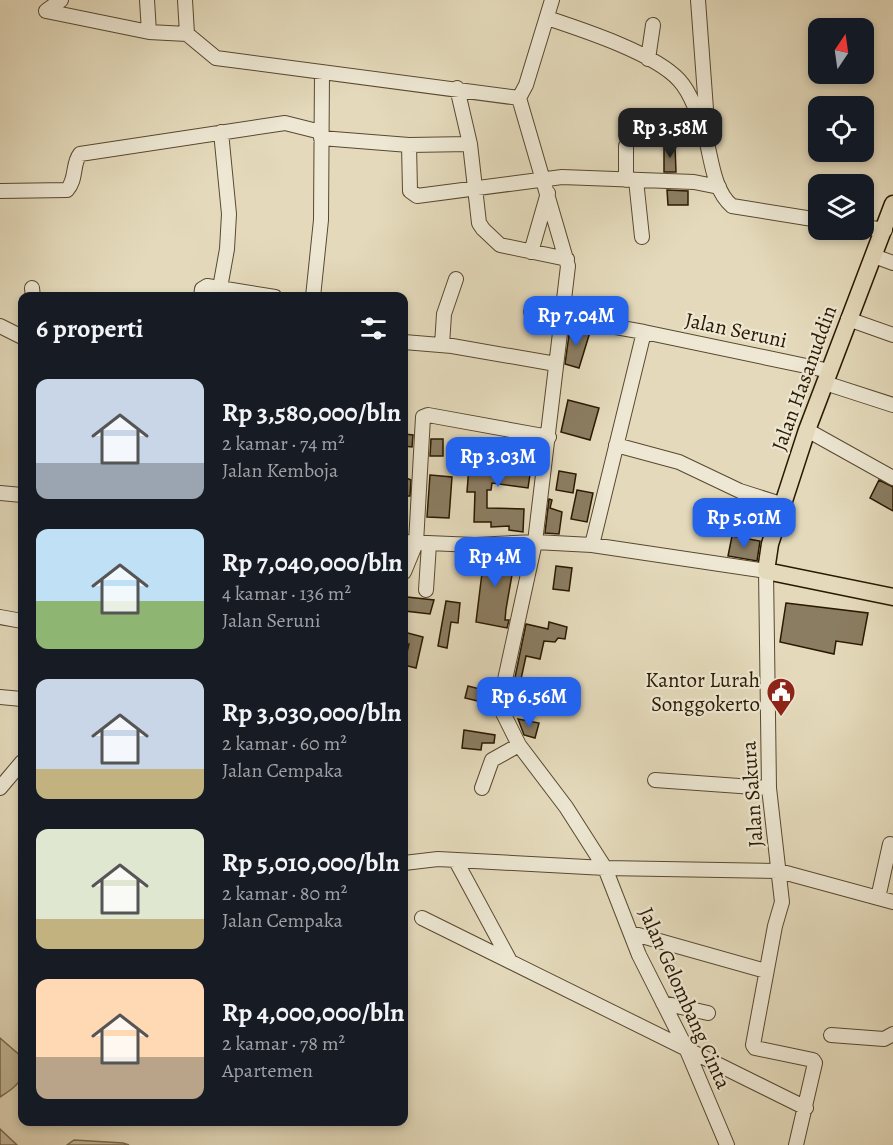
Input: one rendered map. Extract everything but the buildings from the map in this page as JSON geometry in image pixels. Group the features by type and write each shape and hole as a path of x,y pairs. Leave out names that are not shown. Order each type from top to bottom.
{"main road":[{"name":"Jalan Hasanuddin","path":"766,571 771,544 807,430 893,204"},
{"path":"766,571 893,597"}],"street":[{"path":"61,0 46,11 149,32 187,34 216,58 519,98"},
{"path":"147,0 149,32"},
{"path":"185,0 187,34"},
{"path":"456,88 470,144 479,223 500,245 567,259 519,98 526,85 552,0"},
{"path":"698,0 706,109 699,123"},
{"path":"547,18 583,30 648,59 679,80 699,123 719,187 732,206 808,218"},
{"path":"648,59 653,25"},
{"path":"314,292 321,220 322,72"},
{"path":"0,191 61,192 72,184 77,157 80,154 285,123 321,135 409,145 470,144"},
{"path":"220,288 227,249 229,214 221,132"},
{"path":"409,145 412,194 417,196 477,190 544,178 694,182 719,187"},
{"path":"626,146 642,237"},
{"path":"531,252 548,193"},
{"path":"874,228 885,230"},
{"path":"874,256 893,263"},
{"name":"Jalan Gelombang Cinta","path":"567,259 549,437 535,542 501,698 502,711 519,744 566,807 605,868 631,933 686,1048 727,1145"},
{"path":"442,345 444,314 456,279"},
{"path":"202,292 204,287 233,292"},
{"name":"Jalan Seruni","path":"531,312 562,320 644,332 827,377 893,405"},
{"path":"848,319 893,335"},
{"path":"0,326 18,335"},
{"path":"592,545 644,332"},
{"path":"408,342 442,345 556,364"},
{"path":"426,590 416,543 423,417 428,415 549,437"},
{"path":"807,430 893,478"},
{"path":"616,445 679,462 741,491 784,505"},
{"path":"0,493 18,495"},
{"path":"416,543 535,542 592,545 766,571"},
{"path":"408,562 416,543"},
{"name":"Jalan Sakura","path":"766,571 769,788 782,902 766,971 754,1046 814,1061 816,1065 806,1108"},
{"path":"0,617 18,620"},
{"path":"0,697 18,699"},
{"path":"482,788 492,760 519,744"},
{"path":"0,788 18,767"},
{"path":"655,780 769,788"},
{"path":"878,898 891,844"},
{"path":"408,863 438,859 605,868 779,871 893,902"},
{"path":"456,861 510,961"},
{"path":"422,918 806,1108 796,1145"},
{"path":"631,933 766,971"},
{"path":"663,1003 708,1012"},
{"path":"831,1035 884,1040 893,1034"}],"shaded area":[{"path":"0,1038 18,1054 18,1082 0,1097"},
{"path":"0,1129 17,1145 0,1145"},
{"path":"74,1140 123,1143 129,1145 67,1145"}],"place":[{"name":"Kantor Lurah Songgokerto","path":"781,718"}]}
